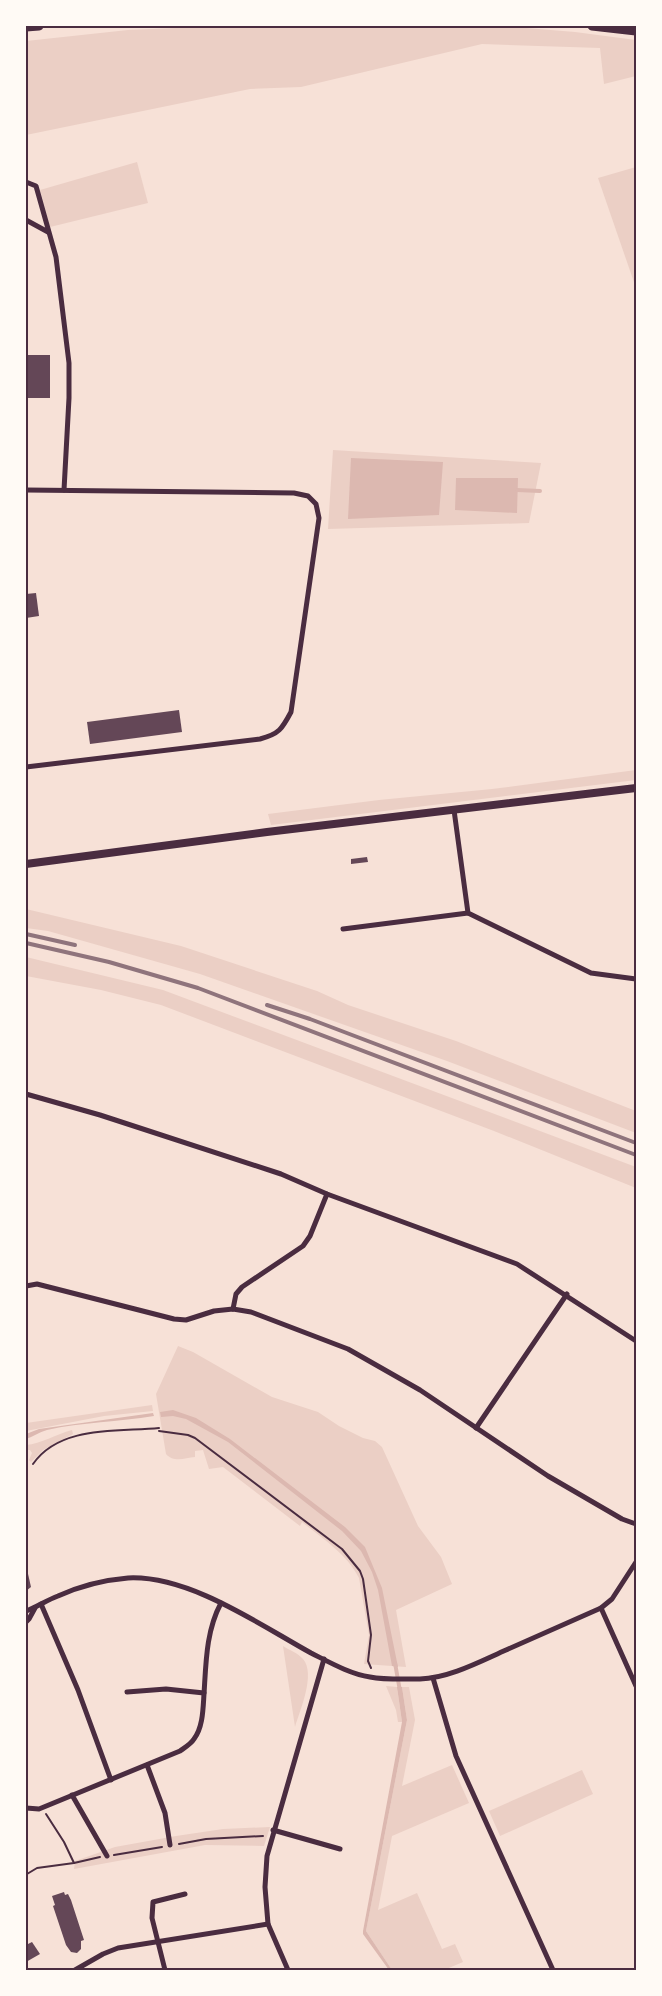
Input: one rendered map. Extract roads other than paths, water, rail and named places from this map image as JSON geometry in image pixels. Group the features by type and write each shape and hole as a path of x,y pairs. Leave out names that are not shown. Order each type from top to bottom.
{"highway":[{"path":"26,27 39,26"},
{"path":"592,26 636,31"}],"main road":[{"path":"26,864 636,788"}],"street":[{"path":"26,182 36,186 56,256 64,309 70,385 64,490"},
{"path":"26,220 48,232"},
{"path":"26,490 294,493 308,496 316,504 318,518 318,532 291,712 284,726 275,735 252,740 26,767"},
{"path":"454,810 468,912"},
{"path":"343,929 468,912 591,973 636,979"},
{"path":"26,1094 100,1115 270,1171 517,1264 567,1294 636,1341"},
{"path":"233,1309 234,1300 242,1287 303,1246 310,1236 327,1194"},
{"path":"26,1286 37,1284 174,1319 186,1320 214,1311 233,1309 251,1312 348,1349 420,1390 549,1476 622,1519 636,1524"},
{"path":"476,1428 567,1294"},
{"path":"26,1611 76,1588 112,1580 135,1578 152,1580 192,1590 221,1603 349,1671 380,1678 433,1678 474,1664 601,1608 612,1599 636,1562"},
{"path":"26,1809 39,1809 147,1765 180,1751 194,1739 202,1714 209,1638 221,1603"},
{"path":"41,1604 78,1690 111,1780"},
{"path":"26,1622 35,1608"},
{"path":"601,1608 636,1686"},
{"path":"288,1971 268,1924 265,1905 265,1872 273,1830 324,1659"},
{"path":"433,1678 456,1756 553,1971"},
{"path":"127,1692 166,1689 204,1693"},
{"path":"147,1765 165,1813 170,1845"},
{"path":"72,1795 107,1856"},
{"path":"273,1830 340,1849"},
{"path":"165,1971 152,1912 153,1902 185,1894"},
{"path":"75,1971 118,1948 268,1924"}],"waterway":[{"path":"517,490 540,491"},
{"path":"395,1663 400,1691"}],"railway":[{"path":"26,934 75,945"},
{"path":"26,943 109,962 198,988 636,1155"},
{"path":"267,1005 310,1019 636,1143"}]}
